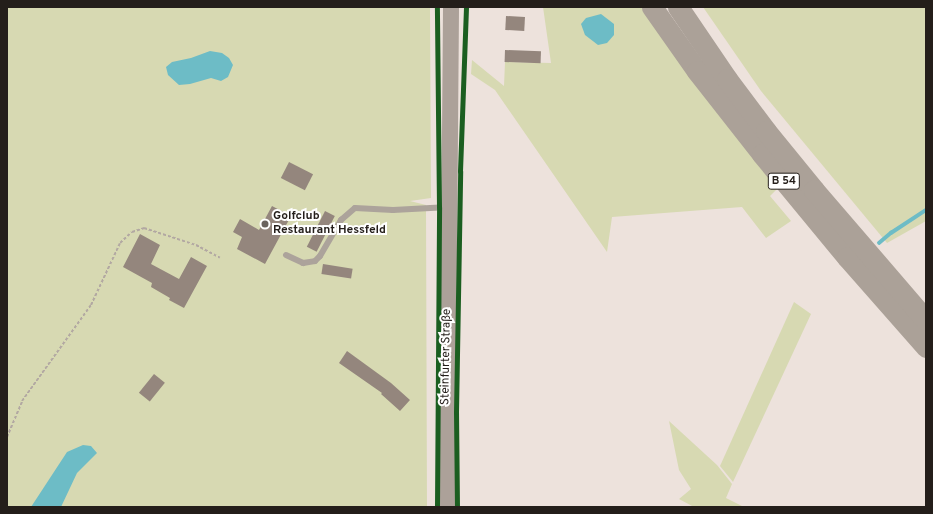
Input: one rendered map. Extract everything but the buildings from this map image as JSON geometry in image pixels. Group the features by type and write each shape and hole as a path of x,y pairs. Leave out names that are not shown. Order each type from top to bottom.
{"highway":[{"name":"B 54","path":"652,7 697,71 762,154 847,257 926,347"},
{"name":"B 54","path":"678,7 727,79 766,131 814,190 926,320"}],"main road":[{"name":"Steinfurter Straße","path":"447,507 451,7"}],"lane":[{"path":"286,255 303,263 315,261 320,256 341,220 355,208 393,210 449,207"}],"path":[{"path":"7,437 22,401 91,305 120,243 132,232 144,228 196,246 220,258"}],"green space":[{"path":"7,7 430,7 431,198 410,201 426,205 427,507 7,507"},
{"path":"543,7 643,7 779,187 770,196 791,221 766,238 742,207 612,217 607,252 495,90 471,74 472,60 504,86 505,62 551,63"},
{"path":"703,7 926,7 926,221 887,243 761,91"},
{"path":"794,302 811,314 733,482 720,466"},
{"path":"669,421 717,465 732,484 726,498 744,507 694,507 679,499 691,489 679,470"}],"water":[{"path":"601,14 614,24 614,35 607,43 598,45 585,35 581,24 586,18"},
{"path":"210,51 222,53 229,58 233,65 228,77 221,81 211,78 190,84 179,85 168,75 166,67 172,62 191,58"},
{"path":"83,445 91,446 97,453 77,473 61,507 31,507 67,452"}],"waterway":[{"path":"879,243 891,233 926,210"}],"cycle path":[{"path":"437,7 439,207 437,507"},
{"path":"457,507 456,412 460,171 466,7"}],"place":[{"name":"Golfclub Restaurant Hessfeld","path":"265,224"}]}
